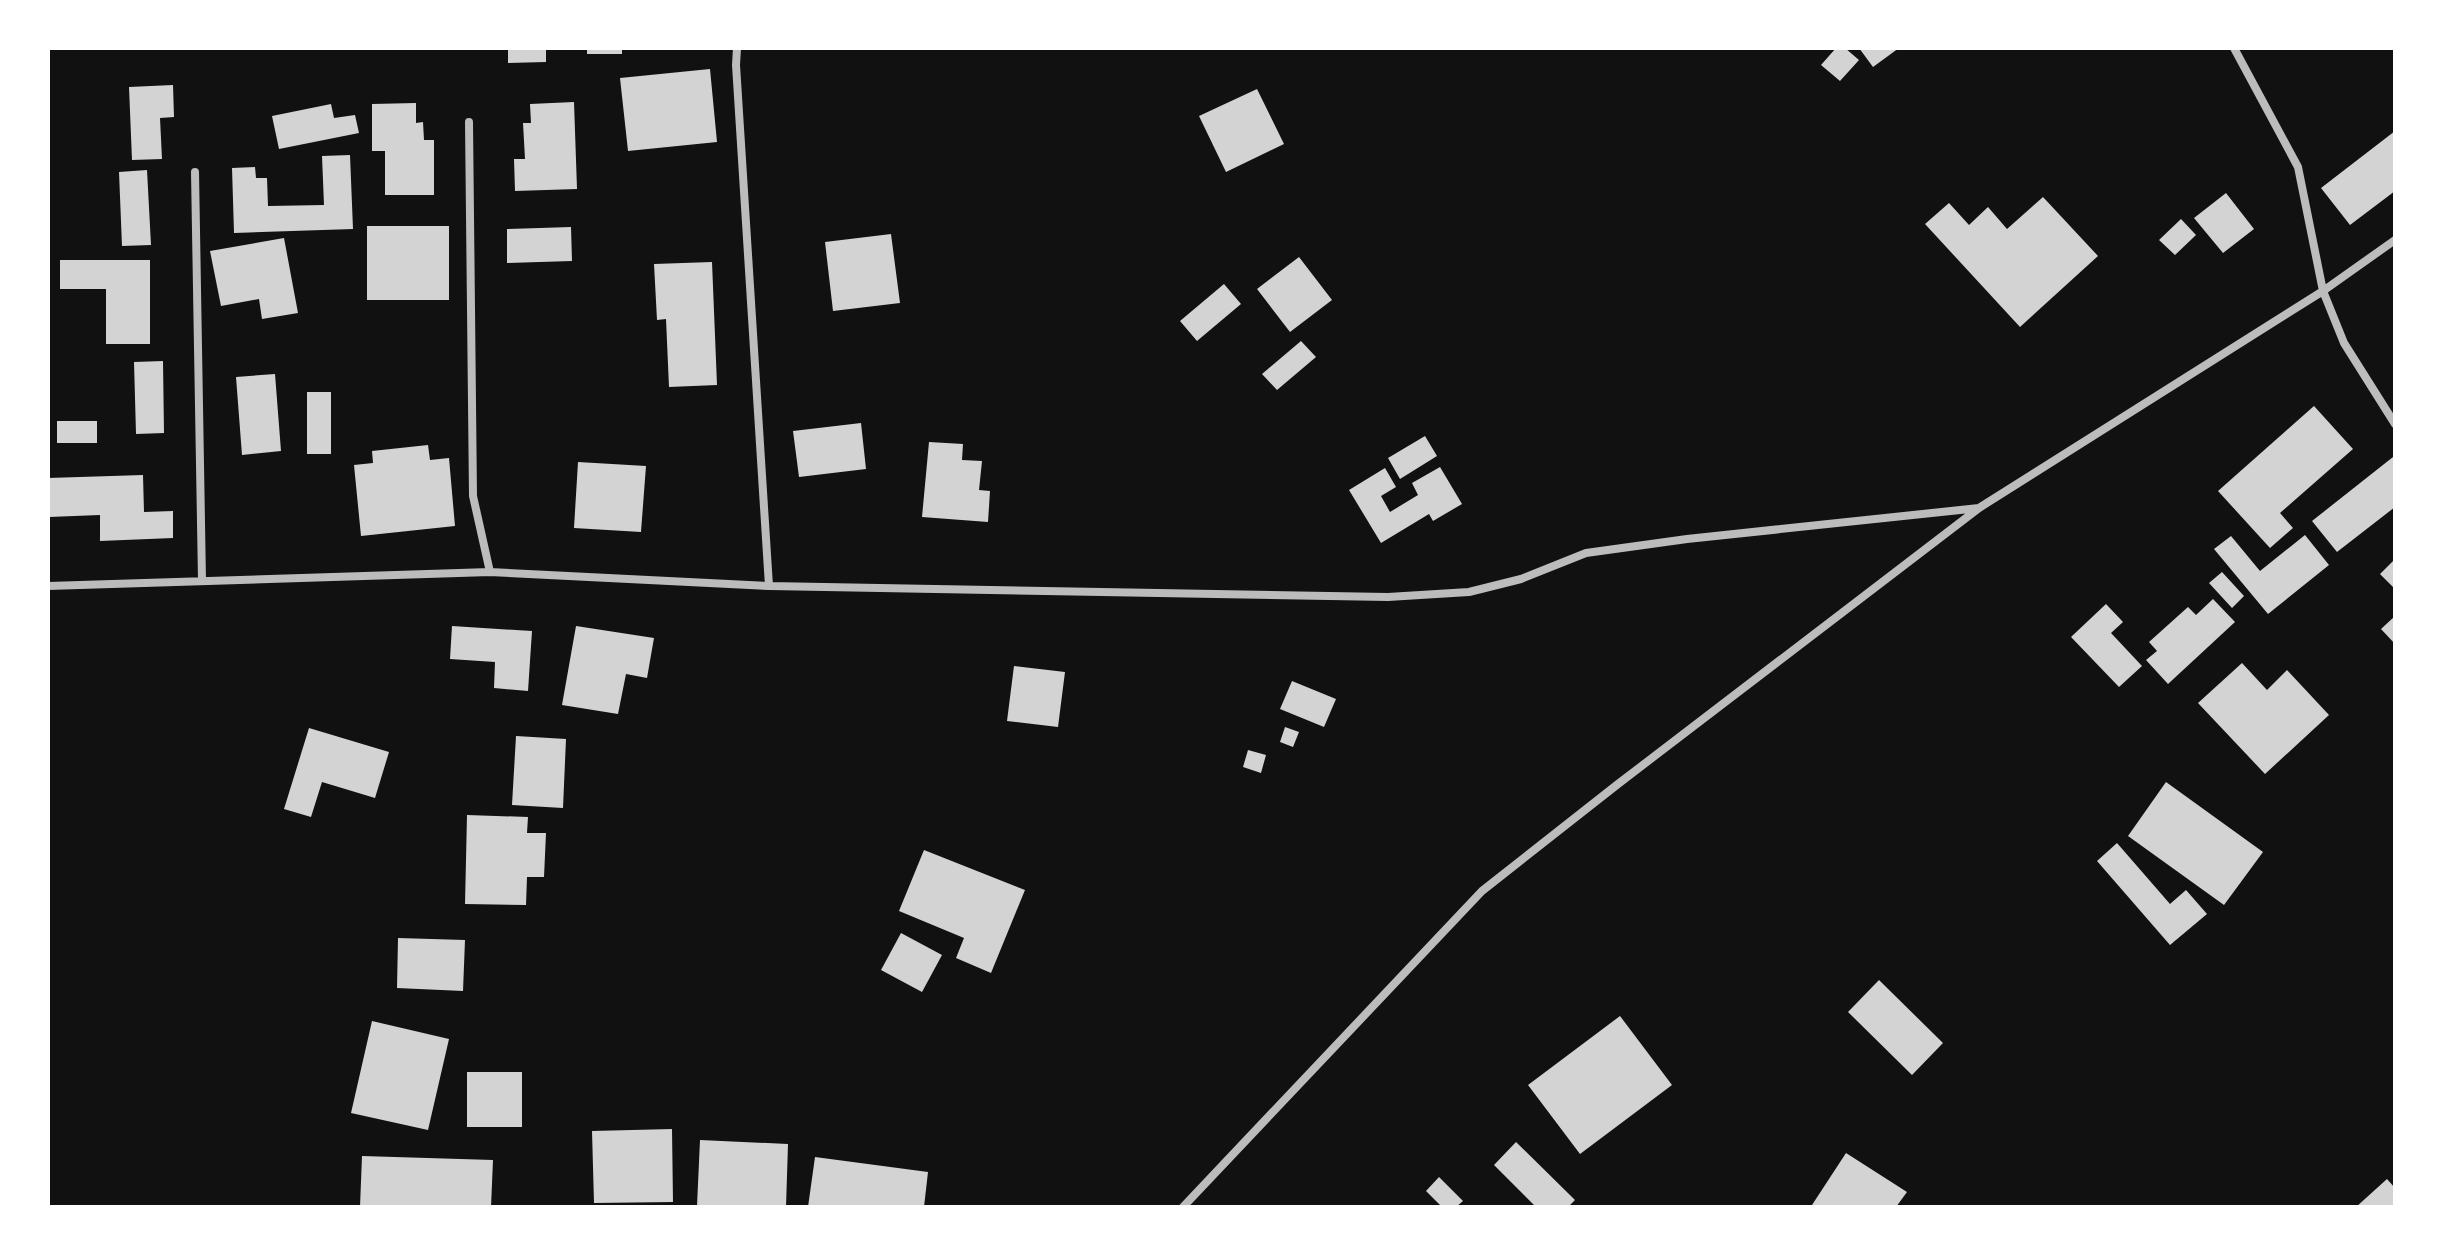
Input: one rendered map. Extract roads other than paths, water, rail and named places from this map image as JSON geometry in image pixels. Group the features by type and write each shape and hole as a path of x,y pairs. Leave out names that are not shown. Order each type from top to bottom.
{"street":[{"path":"737,48 769,586"},
{"path":"2234,48 2298,167 2323,291 2344,343 2395,424"},
{"path":"469,122 473,496 490,572"},
{"path":"195,172 202,581"},
{"path":"1183,1207 1482,891 1979,508 2323,291 2395,240"},
{"path":"48,586 490,572 769,586 1415,595 1469,592 1508,582 1586,553 1687,539 1979,508"}]}
